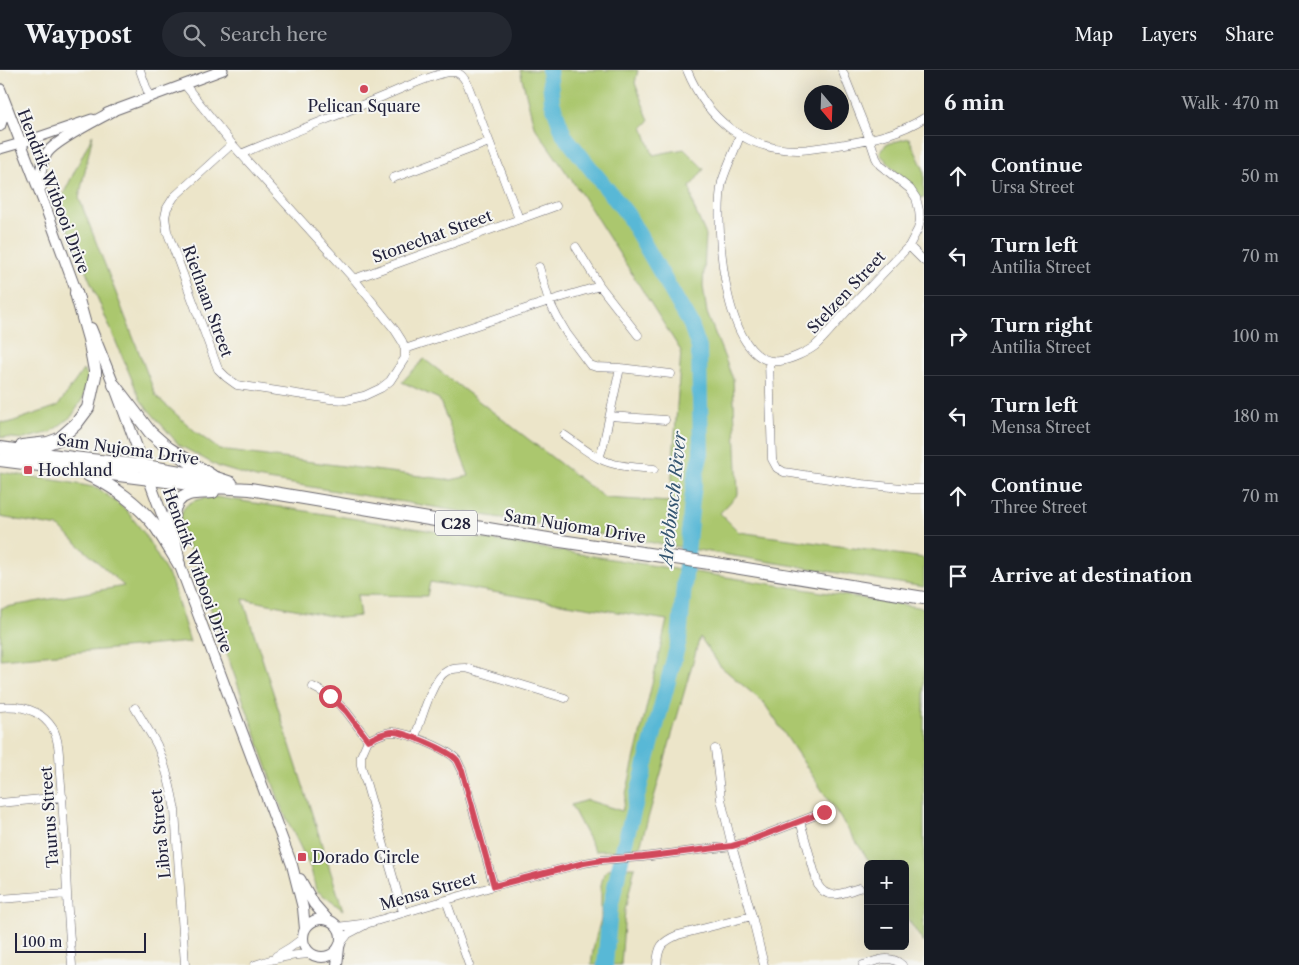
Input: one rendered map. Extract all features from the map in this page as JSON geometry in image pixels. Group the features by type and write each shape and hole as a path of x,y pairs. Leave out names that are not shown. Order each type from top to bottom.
{"highway":[{"path":"1,452 59,439 76,424 88,408 95,371 89,339 76,293"},
{"path":"114,385 150,432 168,448 216,478"},
{"name":"Sam Nujoma Drive","path":"1,452 144,466 216,478 250,489"},
{"name":"Sam Nujoma Drive","path":"1,452 70,469 214,487 250,489 924,598"},
{"path":"70,469 106,483 125,497 155,526 179,564"},
{"path":"179,564 172,519 178,501 189,494 250,489"}],"main road":[{"name":"Hendrik Witbooi Drive","path":"0,89 76,293 150,479 179,564 292,865 304,908 304,934"},
{"path":"0,102 3,117 0,126"},
{"path":"44,203 40,173 47,153 60,142 113,111"},
{"name":"Hendrik Witbooi Drive","path":"292,865 314,904 333,924"},
{"path":"337,965 340,945 341,937 333,924 323,919 313,922 304,934 304,947 315,959 329,956 340,945"}],"street":[{"path":"140,70 150,98"},
{"path":"0,149 150,98 223,70"},
{"path":"687,70 699,96 722,122 740,136 772,147 802,150 870,140 907,128 924,118"},
{"name":"Stelzen Street","path":"769,361 790,358 814,347 909,246 918,229 920,220 916,198 910,189 880,165 842,70"},
{"name":"Stonechat Street","path":"241,154 410,85 445,72 458,73 463,76 467,83 519,219"},
{"path":"185,85 232,144 354,279 394,330 405,349 600,286"},
{"path":"740,136 722,182 720,232 725,283 731,307 746,342 755,353 769,361 772,459 777,468 784,472 862,484 912,489 924,488"},
{"path":"393,178 489,142"},
{"name":"Riethaan Street","path":"232,144 174,197 166,208 164,218 167,231 218,369 237,385 346,400 364,396 382,388 390,381 405,358 405,349"},
{"name":"Stonechat Street","path":"354,279 556,206"},
{"path":"909,246 924,261"},
{"path":"576,247 600,286 638,335"},
{"path":"539,267 549,301 567,334 590,365 671,374"},
{"path":"599,458 620,368"},
{"path":"610,416 665,420"},
{"path":"564,435 599,458 612,464 654,469"},
{"path":"415,737 438,677 446,671 457,668 466,668 565,698"},
{"path":"313,687 330,696 346,711 368,740"},
{"name":"Taurus Street","path":"0,707 13,705 32,710 45,720 53,730 57,740 72,965"},
{"name":"Libra Street","path":"135,708 156,745 171,787 175,810 185,965"},
{"path":"403,912 361,765 361,756 368,740 392,731 415,737 448,753 456,760 462,770 494,886"},
{"path":"716,749 721,799 764,965"},
{"path":"0,803 62,796"},
{"name":"Mensa Street","path":"340,945 348,934 368,923 494,886 584,863 732,846 824,812"},
{"path":"800,821 818,885 822,891 827,895 834,895 859,888"},
{"path":"0,899 67,894"},
{"path":"446,900 469,965"},
{"path":"657,965 658,952 662,944 670,938 678,934 752,916"},
{"name":"Mensa Street","path":"333,924 368,923"},
{"path":"270,960 291,947 304,934"},
{"path":"255,965 296,954 315,959"},
{"path":"863,965 889,958 895,959 902,965"}],"green space":[{"path":"520,70 638,70 635,83 649,121 643,127 653,155 684,149 704,169 690,187 694,208 706,235 703,286 707,313 733,379 738,494 720,513 739,532 924,558 924,587 256,478 219,467 179,445 141,401 58,205 93,134 79,198 156,396 197,433 220,450 451,480 469,476 439,399 402,382 424,359 605,498 670,502 681,351 582,195 534,126"},
{"path":"909,138 924,170 924,197 920,198 880,154 886,144"},
{"path":"83,370 88,378 83,398 72,416 51,432 24,439 0,437 0,422 8,423 58,406"},
{"path":"0,472 98,488 126,510 144,533 171,580 190,642 0,659 1,608 124,586 59,527 0,517"},
{"path":"216,497 924,608 924,943 909,921 909,860 868,860 764,703 720,666 700,637 639,850 595,851 571,805 587,800 622,811 667,620 430,582 427,596 357,595 360,616 341,618 243,599 343,910 316,890 311,869 282,809 181,525 181,516 184,508 192,502"},
{"path":"635,867 625,910 621,965 591,965 594,944 601,919 601,885 604,873 611,868"}],"waterway":[{"name":"Arebbusch River","path":"549,70 552,102 564,135 627,214 691,325 699,348 701,453 692,500 679,640 624,846 610,909 605,965"}],"place":[{"name":"Pelican Square","path":"364,89"},
{"name":"Hochland","path":"28,470"},
{"name":"Dorado Circle","path":"302,857"}],"route":[{"path":"330,696 346,711 368,740 392,731 415,737 448,753 456,760 462,770 494,886 584,863 732,846 824,812"}]}
